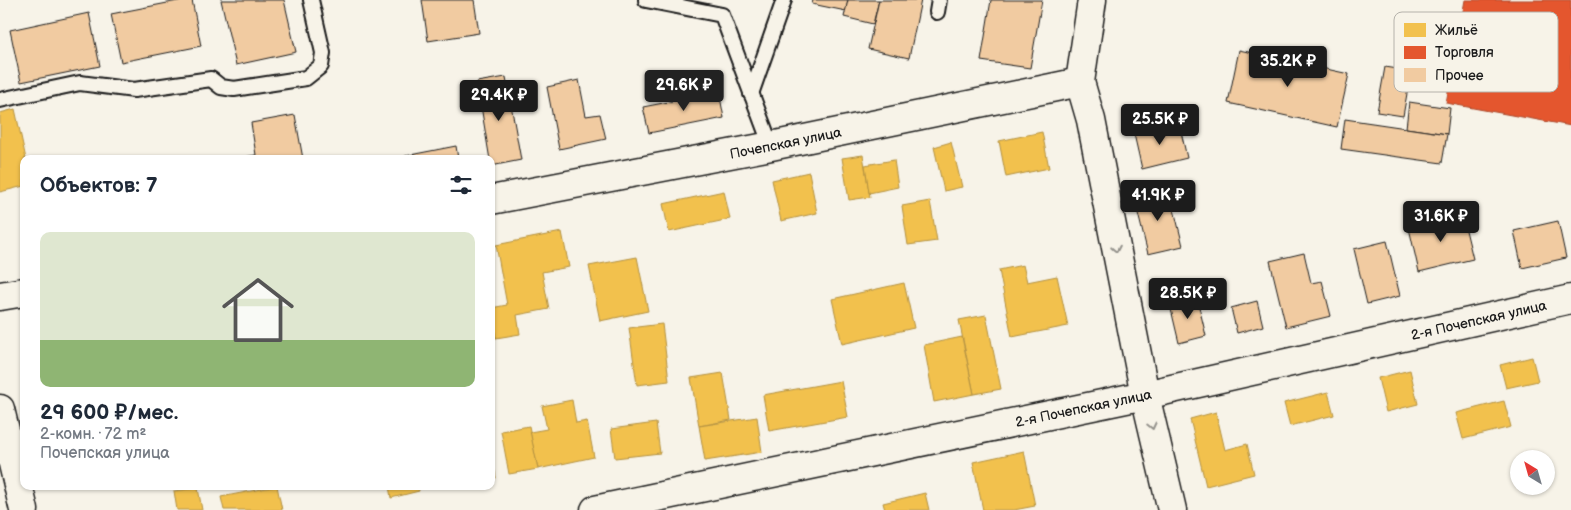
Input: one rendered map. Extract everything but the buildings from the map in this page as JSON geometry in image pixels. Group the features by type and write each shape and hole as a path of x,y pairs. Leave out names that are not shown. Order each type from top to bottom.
{"street":[{"path":"1092,0 1080,82 1091,120 1145,395 1172,510"},
{"name":"Почепская улица","path":"495,199 770,146 1080,82"},
{"path":"0,296 20,293"},
{"name":"2-я Почепская улица","path":"595,510 1145,395 1571,299"},
{"path":"0,409 3,440 24,510"}],"lane":[{"path":"0,100 80,83 134,90 211,79 221,87 234,89 306,78 321,66 323,53 311,0"},
{"path":"646,0 722,16 770,146"},
{"path":"751,94 784,0"}]}
